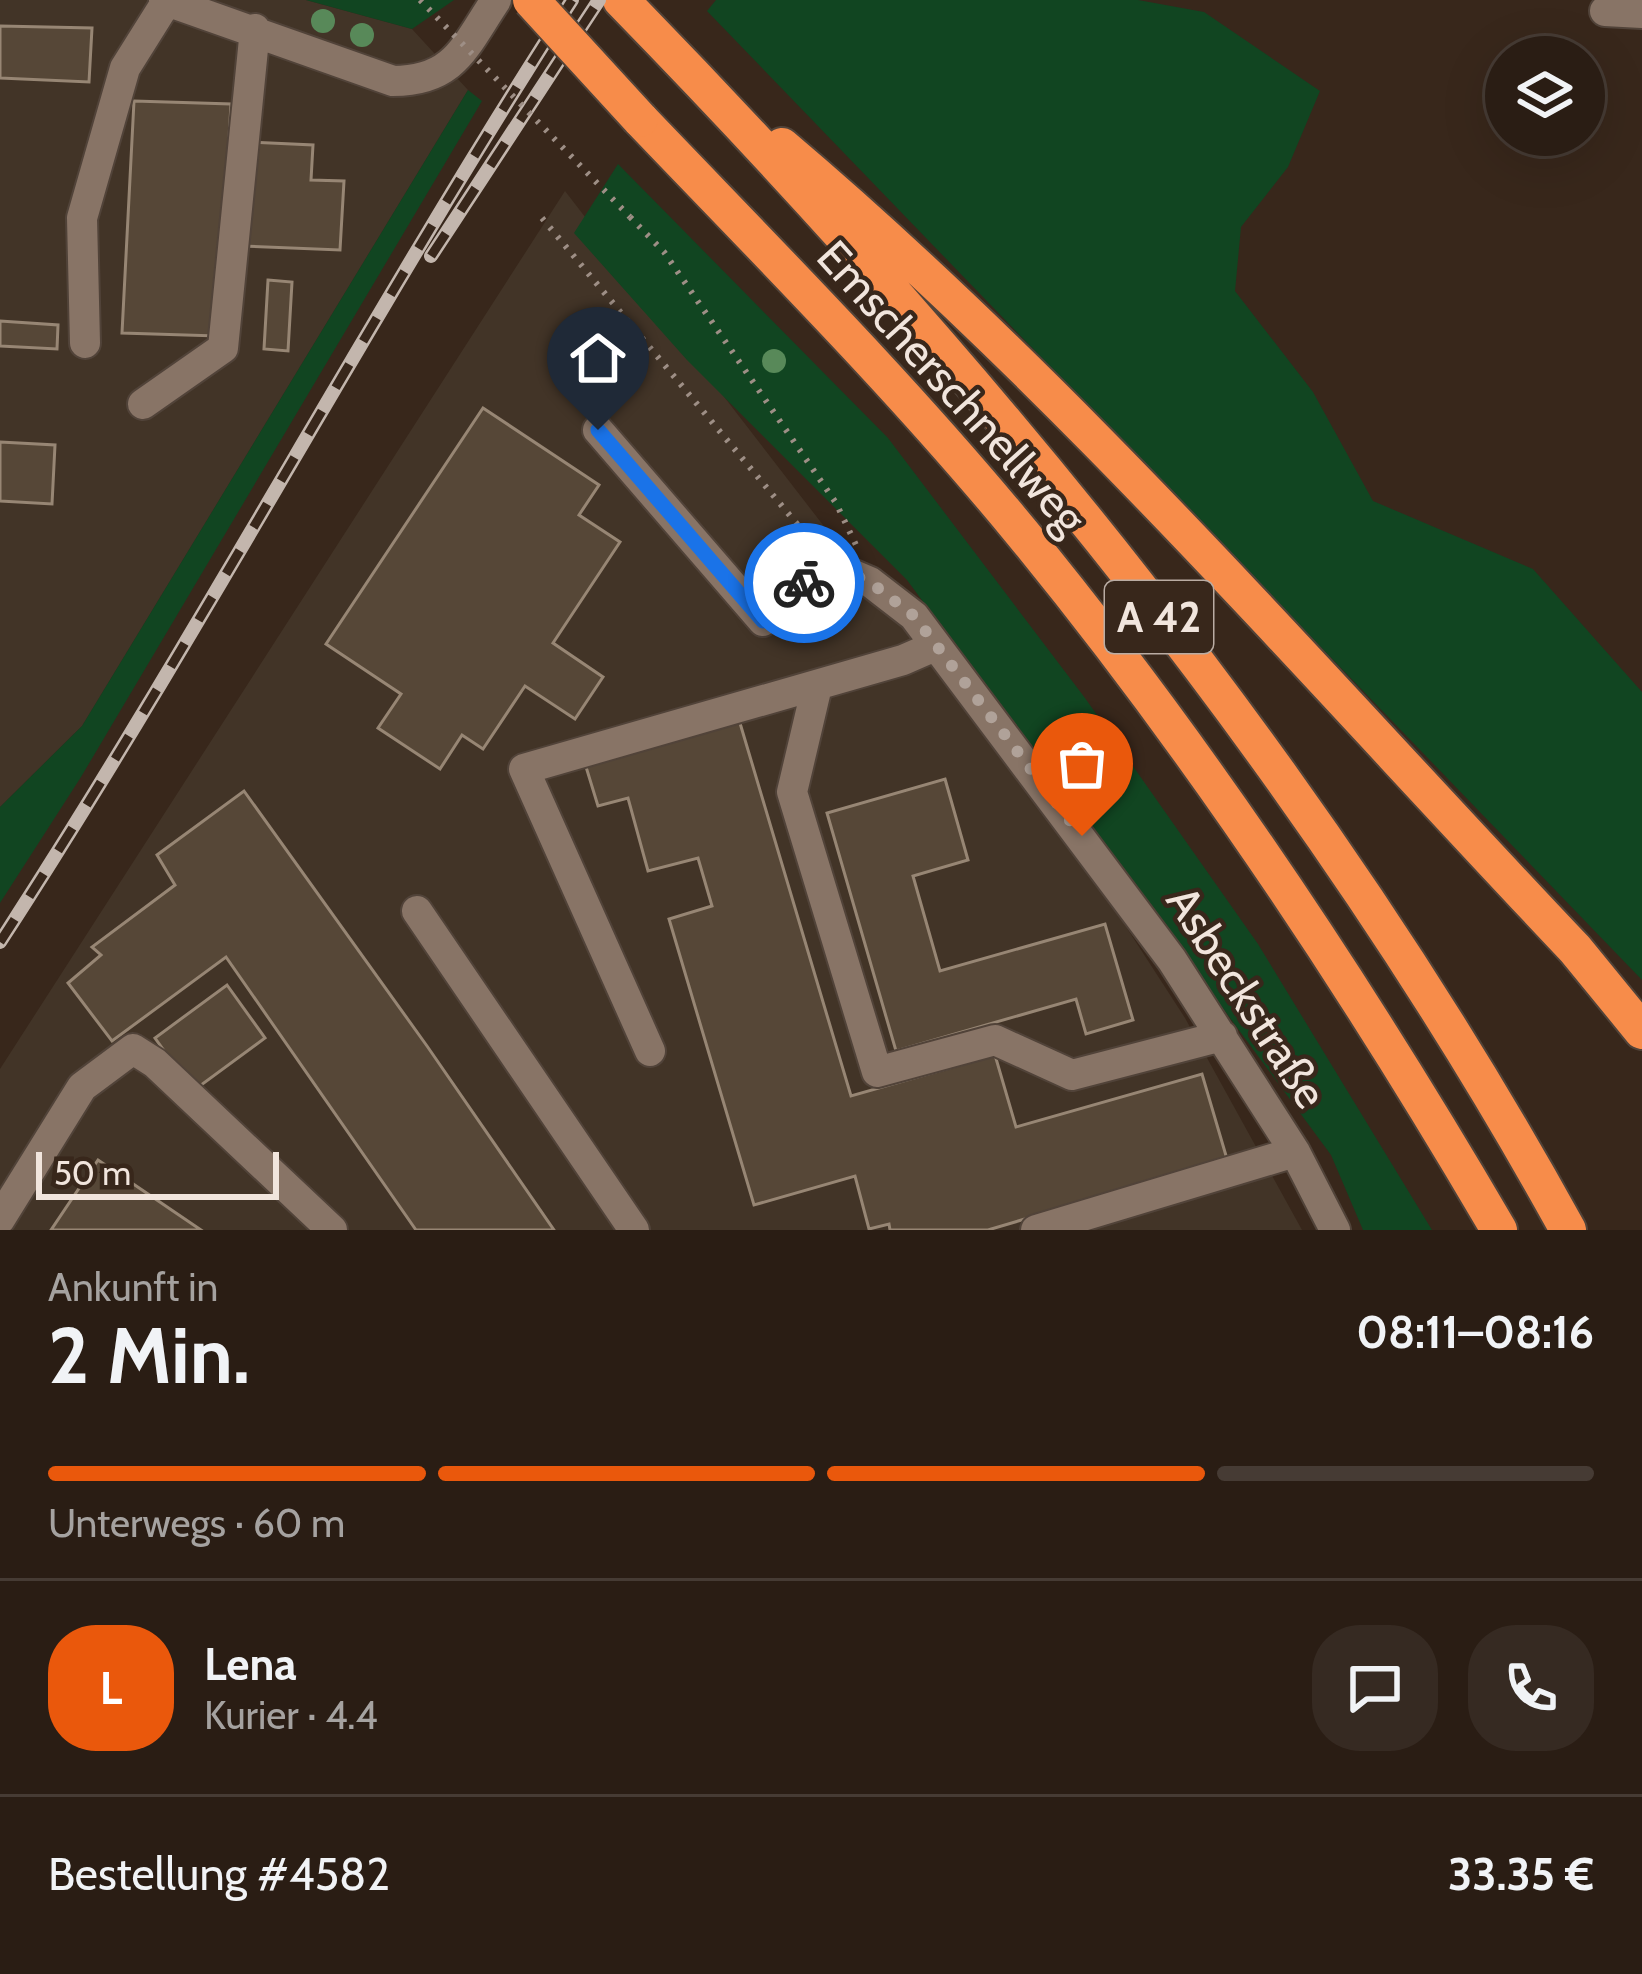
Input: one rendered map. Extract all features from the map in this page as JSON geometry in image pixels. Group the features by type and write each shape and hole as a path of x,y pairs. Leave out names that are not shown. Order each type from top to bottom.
{"highway":[{"name":"Emscherschnellweg","path":"531,0 911,403 1123,662 1295,899 1499,1230"},
{"name":"Emscherschnellweg","path":"621,0 962,375 1167,627 1348,871 1461,1044 1568,1230"},
{"path":"678,58 889,236 1073,418 1575,949 1642,1031"}],"street":[{"path":"85,343 82,218 125,68 165,0 393,81 421,81 455,62 496,0"},
{"path":"1605,11 1642,14"},
{"path":"143,404 223,348 255,29"},
{"path":"598,430 763,621 828,564"},
{"name":"Asbeckstraße","path":"828,564 870,582 914,616 1111,873 1222,1036 1294,1152 1335,1230"},
{"path":"650,1051 524,769 817,686 934,646"},
{"path":"817,686 792,792 877,1072 995,1040 1072,1075 1222,1036"},
{"path":"417,911 634,1230"},
{"path":"0,1219 82,1087 133,1049 155,1063 332,1230"},
{"path":"1036,1230 1294,1152"}],"path":[{"path":"420,0 664,252 836,503 870,582"},
{"path":"542,218 794,516 828,564"}],"shaded area":[{"path":"0,0 306,0 412,29 468,90 82,726 0,807"},
{"path":"565,191 1088,868 1185,1018 1302,1230 0,1230 0,1069"}],"green space":[{"path":"306,0 454,0 412,29"},
{"path":"716,0 1138,0 1204,12 1320,91 1288,167 1241,227 1235,291 1313,392 1373,501 1533,569 1642,692 1642,980 707,11"},
{"path":"468,90 482,101 81,777 0,903 0,807 82,726"},
{"path":"618,164 888,438 1085,698 1258,944 1432,1230 1363,1230 1331,1155 907,580 687,360 574,233"}],"building":[{"path":"0,26 92,28 89,82 0,78"},
{"path":"134,101 231,104 217,336 122,333"},
{"path":"247,142 313,145 311,180 344,181 340,250 241,246"},
{"path":"268,280 292,282 288,351 264,349"},
{"path":"0,321 58,325 57,349 0,346"},
{"path":"483,408 599,485 579,515 620,542 553,643 603,677 575,719 525,686 483,749 462,735 440,769 378,728 401,694 326,644"},
{"path":"0,442 55,445 52,504 0,501"},
{"path":"737,713 851,1096 995,1055 1016,1127 1202,1074 1227,1159 988,1230 890,1230 889,1224 869,1229 855,1176 754,1205 669,919 712,906 698,858 648,871 628,798 598,806 583,757"},
{"path":"945,779 968,860 913,876 940,971 1105,924 1133,1020 1086,1034 1076,999 896,1051 827,813"},
{"path":"244,791 554,1230 416,1230 226,957 112,1041 68,983 101,955 92,947 175,885 157,855"},
{"path":"227,985 265,1038 193,1091 155,1038"},
{"path":"98,1160 201,1230 51,1230"}],"railway":[{"path":"0,942 572,0"},
{"path":"431,256 599,0"}],"way so far":[{"path":"804,583 828,564 870,582 914,616 1082,836"}],"route":[{"path":"598,430 763,621 804,583"}]}
